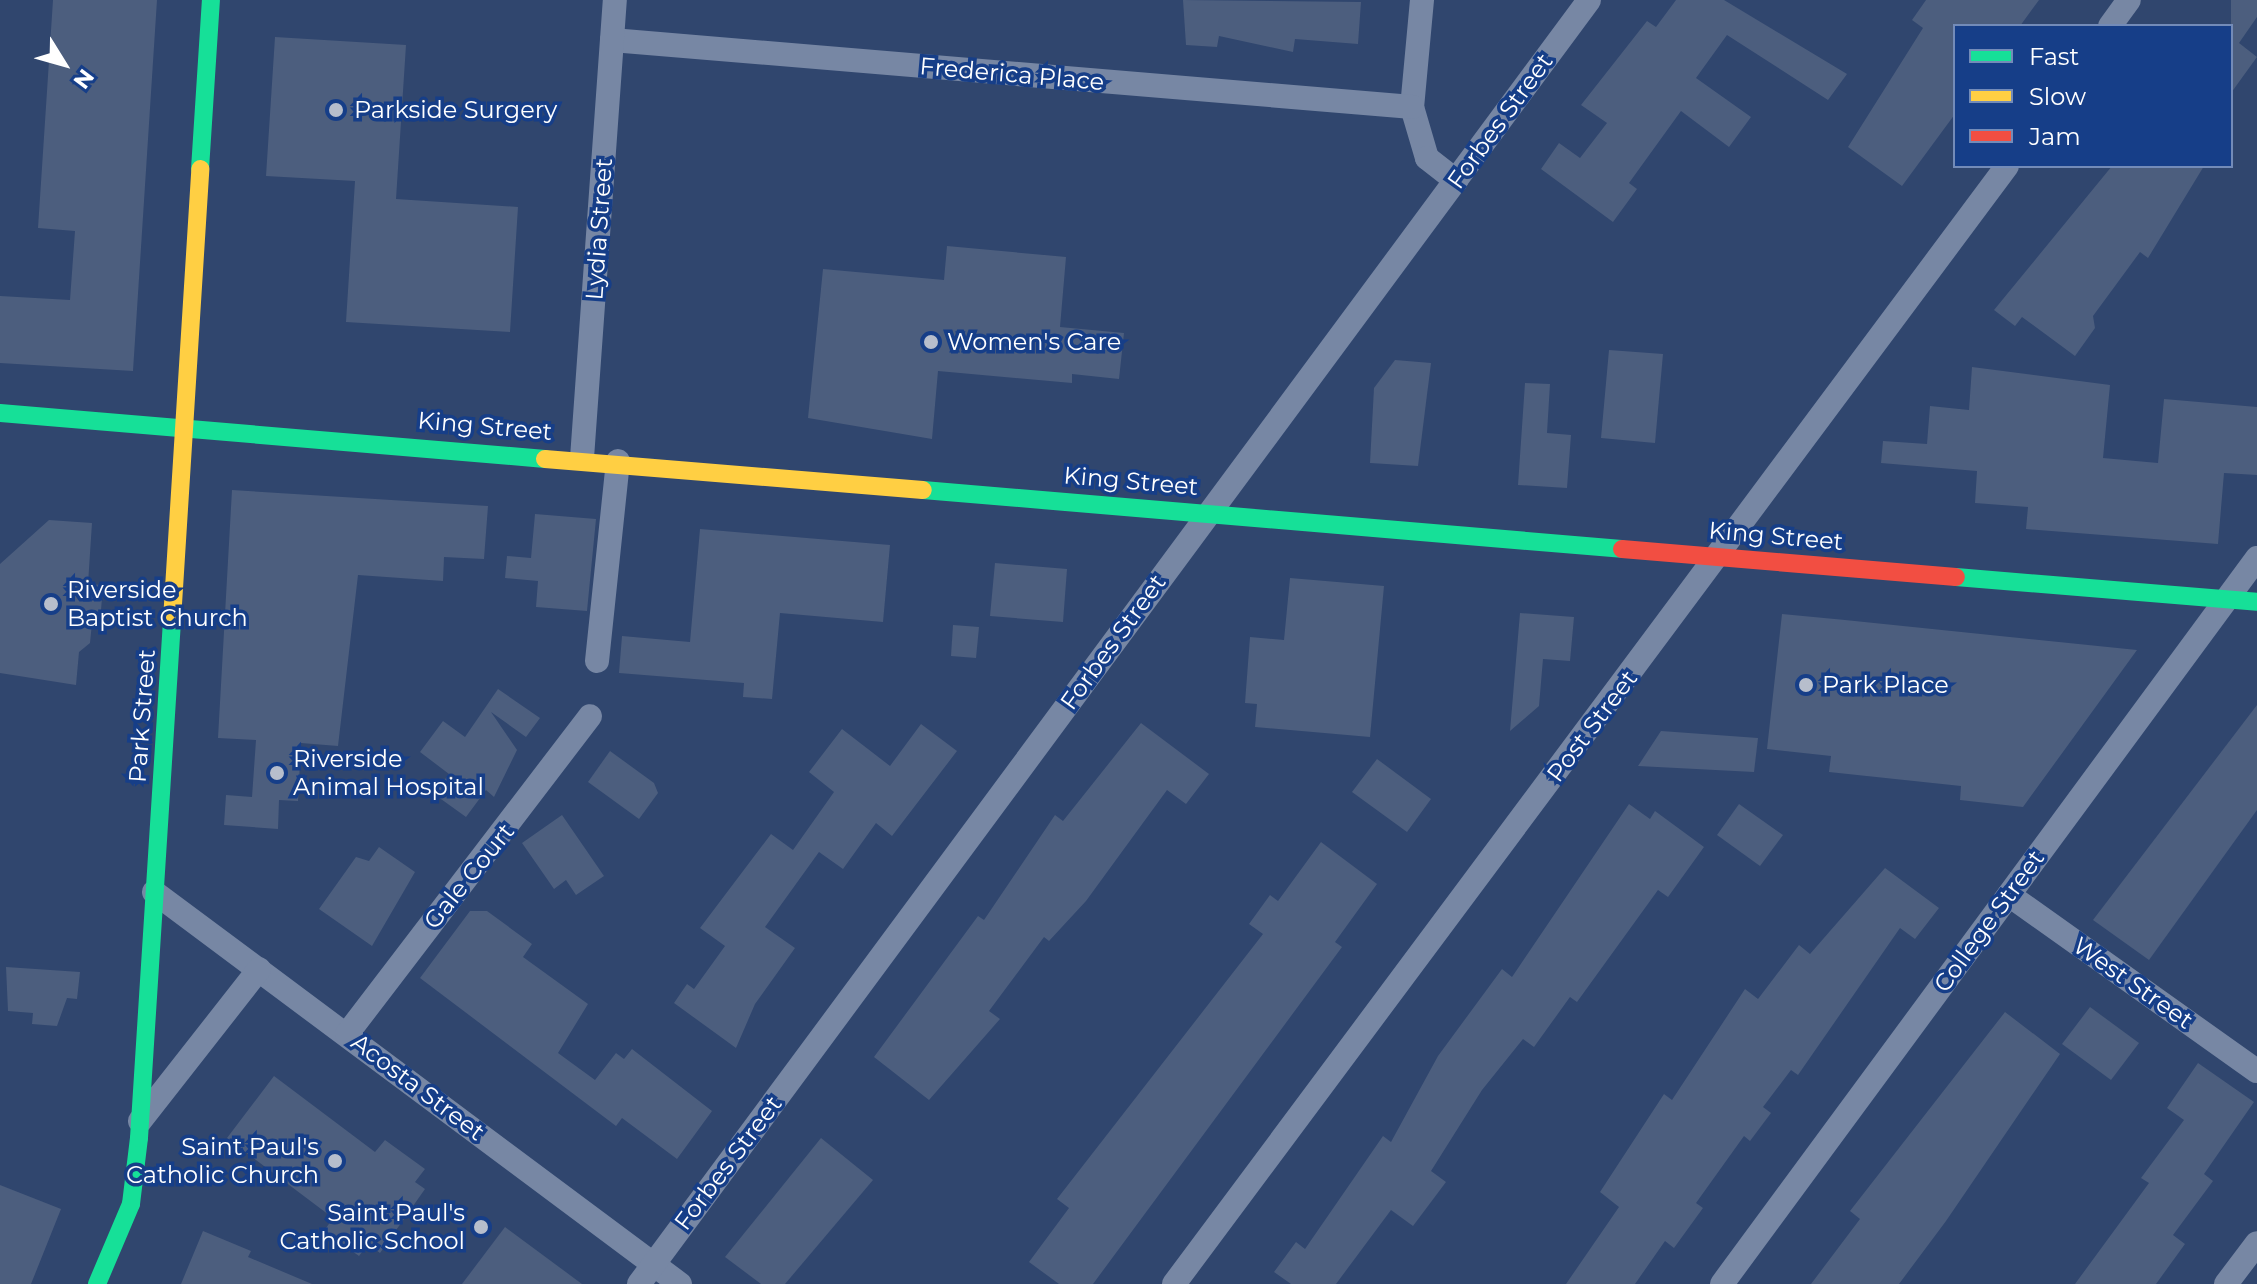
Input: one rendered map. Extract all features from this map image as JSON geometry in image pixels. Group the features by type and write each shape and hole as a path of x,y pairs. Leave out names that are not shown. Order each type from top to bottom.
{"main road":[{"name":"Park Street","path":"97,1284 131,1204 140,1121 211,0"},
{"name":"King Street","path":"0,413 185,424 2257,602"}],"street":[{"name":"Lydia Street","path":"582,458 615,0"},
{"path":"1422,0 1412,107 1427,158 1456,181"},
{"name":"Forbes Street","path":"646,1274 1589,0"},
{"path":"2111,24 2129,0"},
{"name":"Frederica Place","path":"612,40 1412,107"},
{"name":"Post Street","path":"1174,1284 2006,168"},
{"path":"597,661 618,461"},
{"name":"College Street","path":"1722,1284 2257,558"},
{"name":"Gale Court","path":"347,1034 590,716"},
{"name":"Acosta Street","path":"154,892 347,1034 646,1274 680,1284"},
{"name":"West Street","path":"2009,895 2257,1071"},
{"path":"140,1121 259,969"},
{"path":"2226,1284 2257,1243"}],"building":[{"path":"53,0 157,0 133,371 0,363 0,296 70,300 75,231 38,228"},
{"path":"1183,0 1361,2 1358,44 1295,39 1293,52 1219,36 1217,47 1186,45"},
{"path":"1676,0 1724,0 1847,74 1828,100 1727,35 1696,78 1751,117 1729,147 1681,111 1629,183 1637,189 1613,222 1541,169 1559,143 1580,158 1607,123 1581,105 1647,21 1656,27"},
{"path":"1926,0 2039,0 2021,24 1953,24 1953,117 1902,186 1848,147 1923,28 1912,20"},
{"path":"2231,0 2257,0 2257,17 2239,43 2257,57 2233,90 2233,24"},
{"path":"275,37 406,45 396,199 518,207 510,332 346,322 355,181 266,176"},
{"path":"2110,168 2203,168 2148,258 2140,252 2093,316 2095,328 2075,356 2022,317 2015,326 1994,310"},
{"name":"Women's Care","path":"947,246 1066,257 1060,327 1124,333 1119,379 1072,374 1072,383 938,371 932,439 808,418 823,269 944,280"},
{"path":"1609,350 1663,354 1655,443 1601,438"},
{"path":"1395,360 1431,363 1418,466 1370,463 1374,388"},
{"path":"1972,367 2110,385 2103,458 2158,463 2164,399 2257,407 2257,475 2224,473 2218,544 2026,529 2028,507 1975,503 1977,471 1881,463 1883,441 1927,444 1930,406 1969,410"},
{"path":"1525,383 1550,384 1547,433 1571,435 1567,488 1518,485"},
{"path":"232,490 488,506 484,559 444,557 443,581 358,575 338,746 301,743 298,801 279,800 278,829 224,825 226,795 252,797 256,740 218,738"},
{"path":"535,514 596,519 587,611 536,607 538,581 505,578 507,556 531,558"},
{"name":"Riverside Baptist Church","path":"49,520 92,523 88,584 103,585 100,623 92,623 90,643 79,652 76,685 0,673 0,564"},
{"path":"700,529 890,545 883,622 780,613 772,699 743,697 744,683 619,673 622,636 690,642"},
{"path":"995,563 1067,569 1063,622 990,616"},
{"path":"1290,578 1384,586 1370,737 1255,727 1257,704 1245,703 1250,637 1284,640"},
{"path":"1520,613 1574,617 1570,661 1543,659 1539,706 1510,731"},
{"path":"1782,614 2137,650 2023,807 1960,800 1961,786 1829,772 1831,756 1767,749"},
{"path":"953,625 979,627 976,658 951,656"},
{"path":"498,689 540,718 526,737 491,712 517,750 494,797 486,790 466,817 434,794 449,774 420,752 443,721 465,737"},
{"path":"2257,705 2257,810 2149,960 2093,920"},
{"path":"1141,723 1209,774 1186,804 1167,790 1086,901 1049,941 1044,937 989,1011 1000,1019 929,1100 874,1057 978,916 984,920 1055,815 1063,821"},
{"path":"921,724 957,751 892,836 876,823 843,869 819,852 765,927 795,948 755,1004 736,1048 674,1003 687,984 694,989 725,946 700,928 771,834 793,850 834,792 809,772 842,729 890,766"},
{"path":"1661,731 1758,738 1754,772 1638,766"},
{"path":"610,751 654,783 658,793 639,819 588,782"},
{"path":"1377,759 1431,799 1407,832 1352,792"},
{"path":"1629,804 1650,819 1655,811 1704,847 1668,897 1658,890 1577,1002 1570,997 1534,1047 1523,1039 1482,1090 1431,1171 1446,1182 1413,1226 1391,1210 1336,1284 1291,1284 1274,1272 1296,1242 1305,1249 1383,1136 1391,1142 1438,1056 1502,969 1512,977"},
{"path":"1739,804 1783,835 1760,866 1717,835"},
{"path":"562,815 604,876 576,895 566,880 554,889 522,843"},
{"path":"1321,842 1377,884 1335,942 1342,947 1093,1284 1059,1284 1029,1262 1069,1208 1057,1199 1263,934 1249,924 1270,895 1278,901"},
{"path":"379,847 415,872 372,946 319,909 356,857 369,861"},
{"path":"1885,868 1939,908 1915,939 1900,928 1798,1075 1791,1070 1763,1107 1771,1113 1750,1141 1744,1136 1696,1203 1703,1208 1674,1248 1665,1241 1635,1284 1566,1284 1619,1207 1600,1192 1664,1094 1672,1100 1745,989 1758,999 1799,945 1810,954"},
{"path":"470,911 487,911 532,944 523,957 588,1004 558,1053 595,1080 616,1053 624,1059 632,1049 712,1111 677,1159 622,1118 616,1126 420,978"},
{"path":"6,967 80,972 77,999 67,998 57,1026 32,1024 33,1013 8,1011"},
{"path":"2090,1007 2139,1043 2111,1080 2062,1044"},
{"path":"2005,1012 2060,1054 1946,1221 1899,1284 1811,1284 1860,1219 1850,1211"},
{"path":"2198,1063 2254,1102 2204,1174 2213,1181 2173,1235 2185,1244 2156,1284 2075,1284 2149,1183 2141,1178 2184,1120 2167,1108"},
{"name":"Saint Paul's Catholic Church","path":"274,1076 375,1152 385,1140 425,1169 415,1182 425,1189 380,1253 368,1244 359,1256 324,1231 333,1218 227,1138"},
{"path":"821,1138 873,1180 785,1284 761,1284 725,1257"},
{"path":"0,1185 61,1209 31,1284 0,1284"},
{"path":"505,1227 582,1284 462,1284"},
{"path":"203,1231 251,1251 248,1257 312,1284 181,1284"}],"traffic: fast":[{"path":"200,169 211,0"},
{"path":"0,413 545,459"},
{"path":"923,490 1622,549"},
{"path":"1956,577 2257,602"},
{"path":"97,1284 131,1204 139,1138 172,620"}],"traffic: slow":[{"path":"172,620 200,169"},
{"path":"545,459 923,490"}],"traffic: jam":[{"path":"1622,549 1956,577"}],"place":[{"name":"Parkside Surgery","path":"336,110"},
{"name":"Women's Care","path":"931,342"},
{"name":"Riverside Baptist Church","path":"51,604"},
{"name":"Park Place","path":"1806,685"},
{"name":"Riverside Animal Hospital","path":"277,773"},
{"name":"Saint Paul's Catholic Church","path":"335,1161"},
{"name":"Saint Paul's Catholic School","path":"481,1227"}]}
